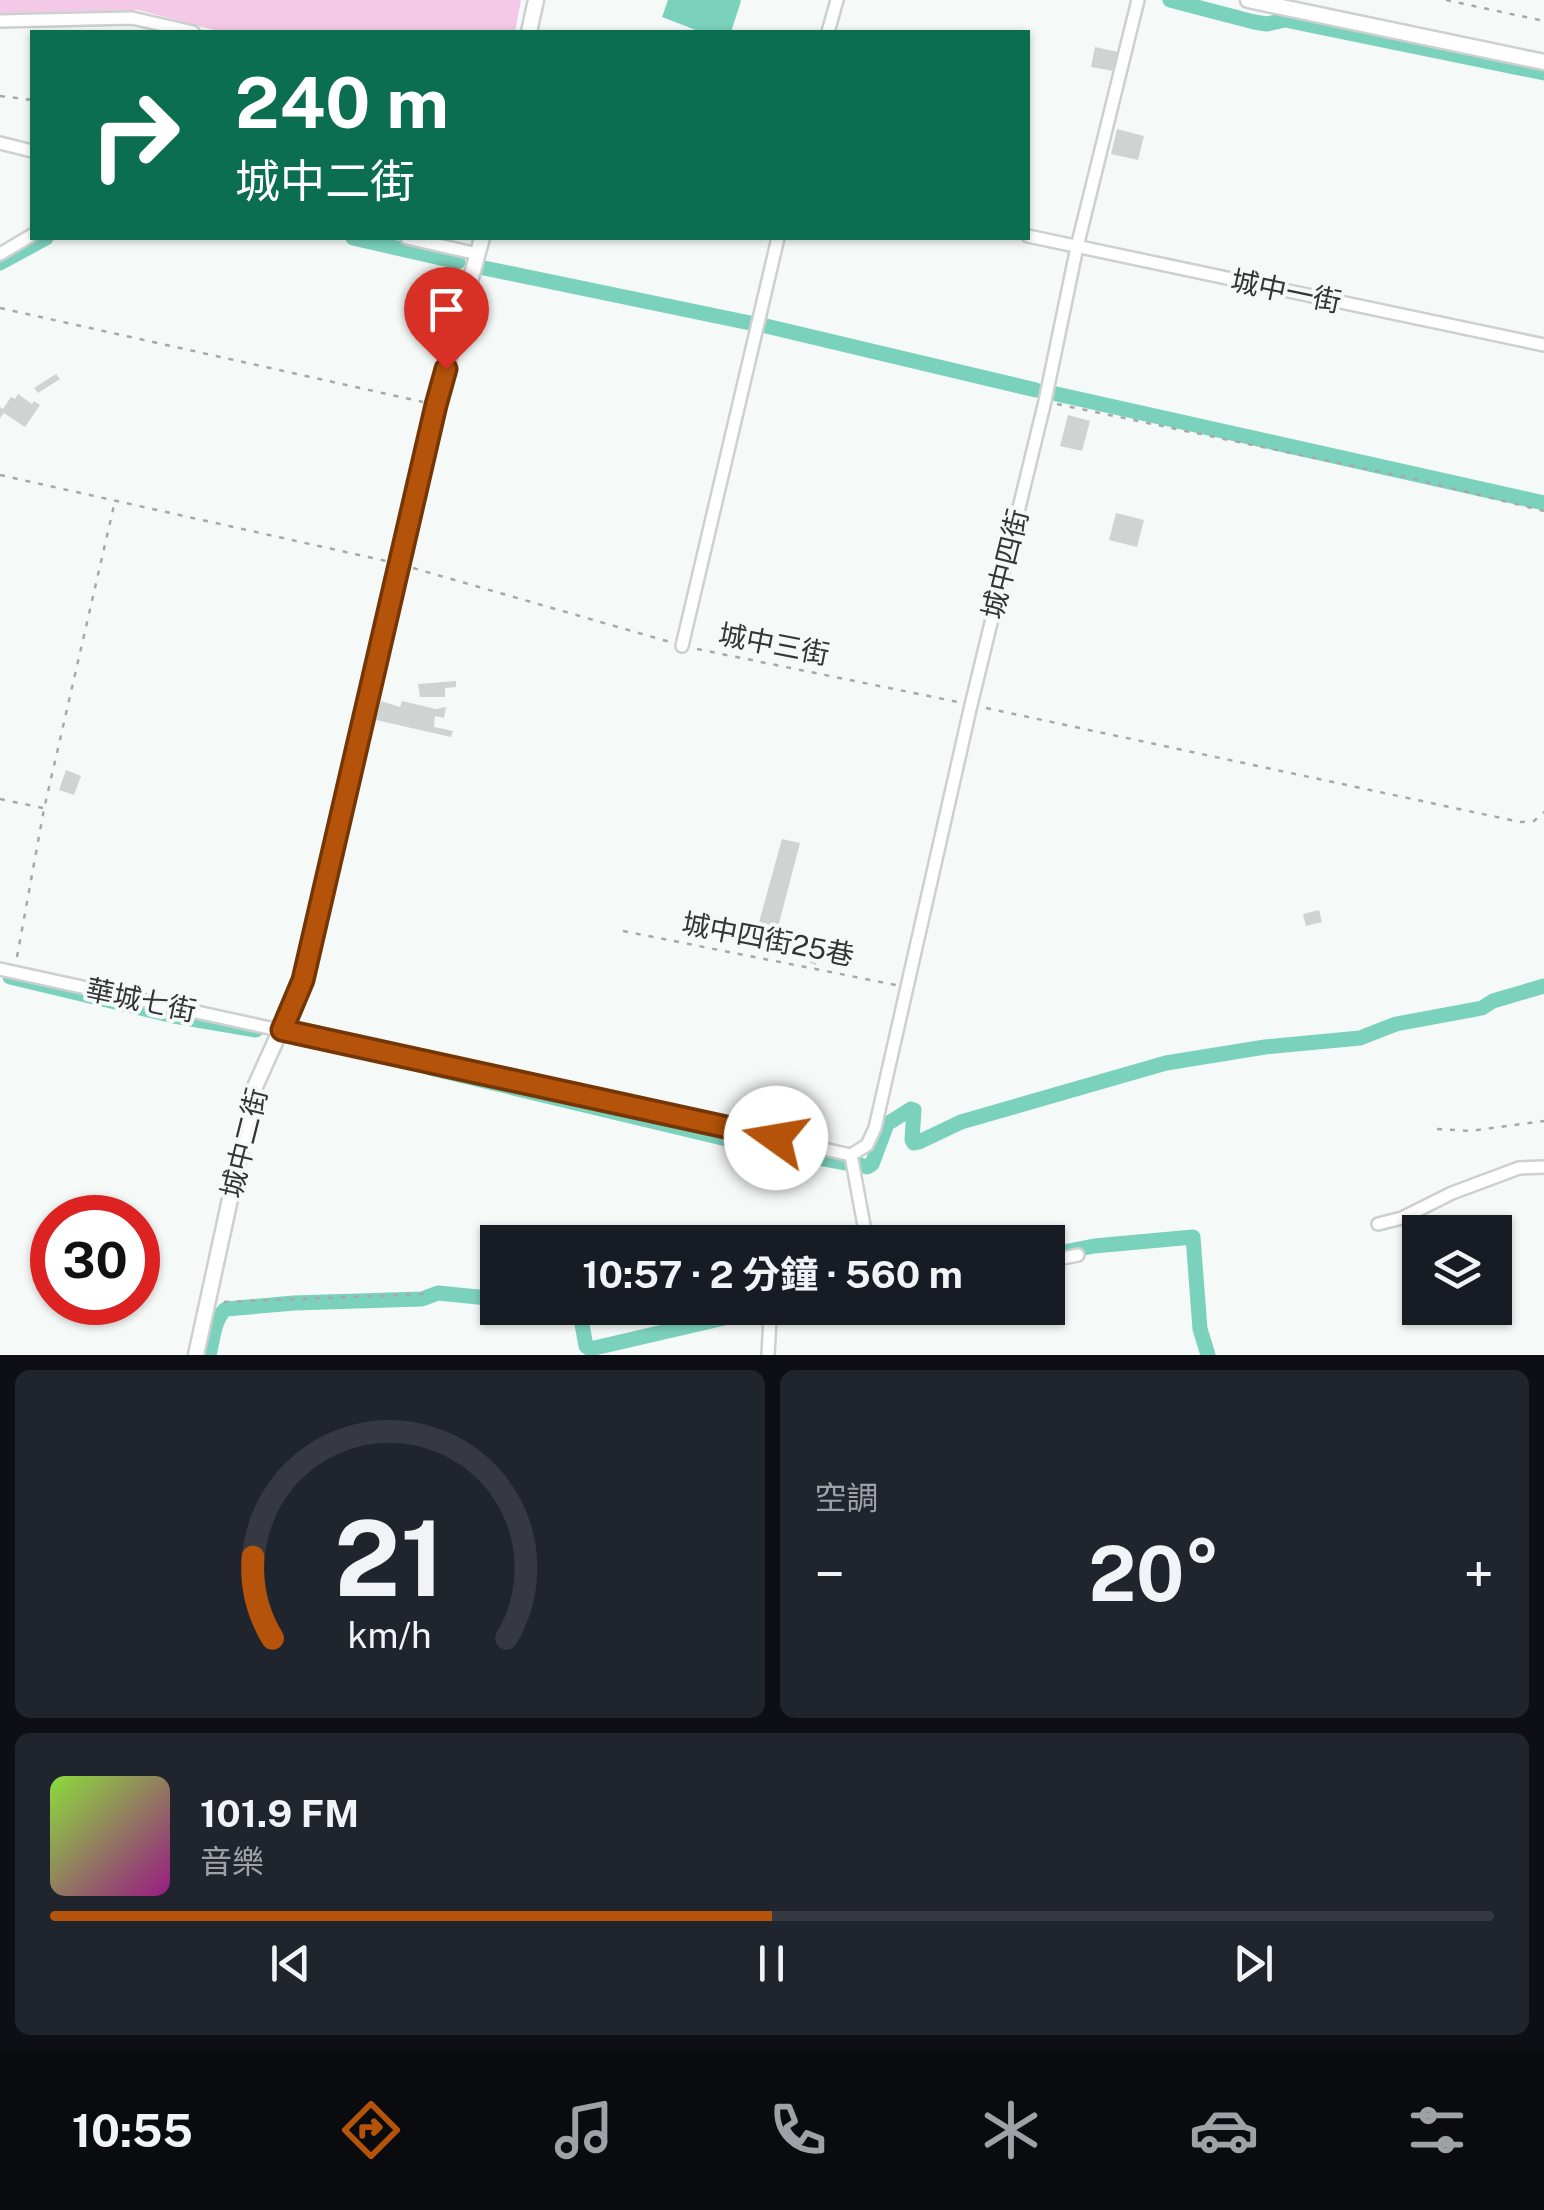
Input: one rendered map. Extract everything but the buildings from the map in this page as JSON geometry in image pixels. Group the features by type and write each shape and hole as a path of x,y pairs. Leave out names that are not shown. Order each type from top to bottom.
{"street":[{"path":"529,30 536,0"},
{"path":"828,30 836,0"},
{"name":"城中四街","path":"851,1155 866,1145 875,1128 1045,402 1076,247 1138,0"},
{"path":"1248,0 1544,62"},
{"path":"0,21 132,18 184,30"},
{"path":"0,143 30,150"},
{"path":"0,254 30,236"},
{"name":"城中一街","path":"1030,236 1544,345"},
{"path":"416,240 478,254"},
{"name":"城中二街","path":"196,1355 254,1089 303,980 436,405 482,240"},
{"path":"682,646 778,240"},
{"name":"華城七街","path":"0,970 851,1155"},
{"path":"851,1155 864,1225"},
{"path":"1378,1224 1402,1218 1452,1193 1519,1168 1544,1167"},
{"path":"1065,1258 1078,1255"},
{"path":"768,1355 770,1325"}],"path":[{"path":"1446,0 1544,20"},
{"path":"0,96 30,100"},
{"path":"0,308 436,405"},
{"path":"1045,402 1415,479 1544,511"},
{"name":"城中三街","path":"0,475 399,564 682,646 1520,822 1534,821 1544,812"},
{"path":"14,973 44,809 115,501"},
{"path":"0,799 44,809"},
{"name":"城中四街25巷","path":"623,930 906,987"},
{"path":"1436,1129 1470,1131 1544,1121"},
{"path":"208,1302 424,1294"}],"shaded area":[{"path":"0,0 521,0 515,30 214,30 138,10 0,14"},
{"path":"668,0 741,1 732,30 696,30 662,17"}],"waterway":[{"path":"1170,0 1254,22 1285,20 1544,73"},
{"path":"0,263 42,240"},
{"path":"362,240 458,262"},
{"path":"484,268 750,323"},
{"path":"766,326 1036,390"},
{"path":"1052,393 1544,503"},
{"path":"10,977 174,1016 256,1030"},
{"path":"861,1165 872,1164 887,1124 911,1109 914,1143 961,1122 1166,1063 1265,1047 1360,1038 1396,1024 1482,1008 1544,986"},
{"path":"430,1068 760,1147 845,1163"},
{"path":"1065,1252 1193,1237 1200,1329 1208,1355"},
{"path":"209,1355 216,1324 226,1309 422,1299 438,1293 480,1297"},
{"path":"582,1325 590,1349 694,1325"}],"route":[{"path":"446,369 303,980 282,1030 776,1138"}]}
